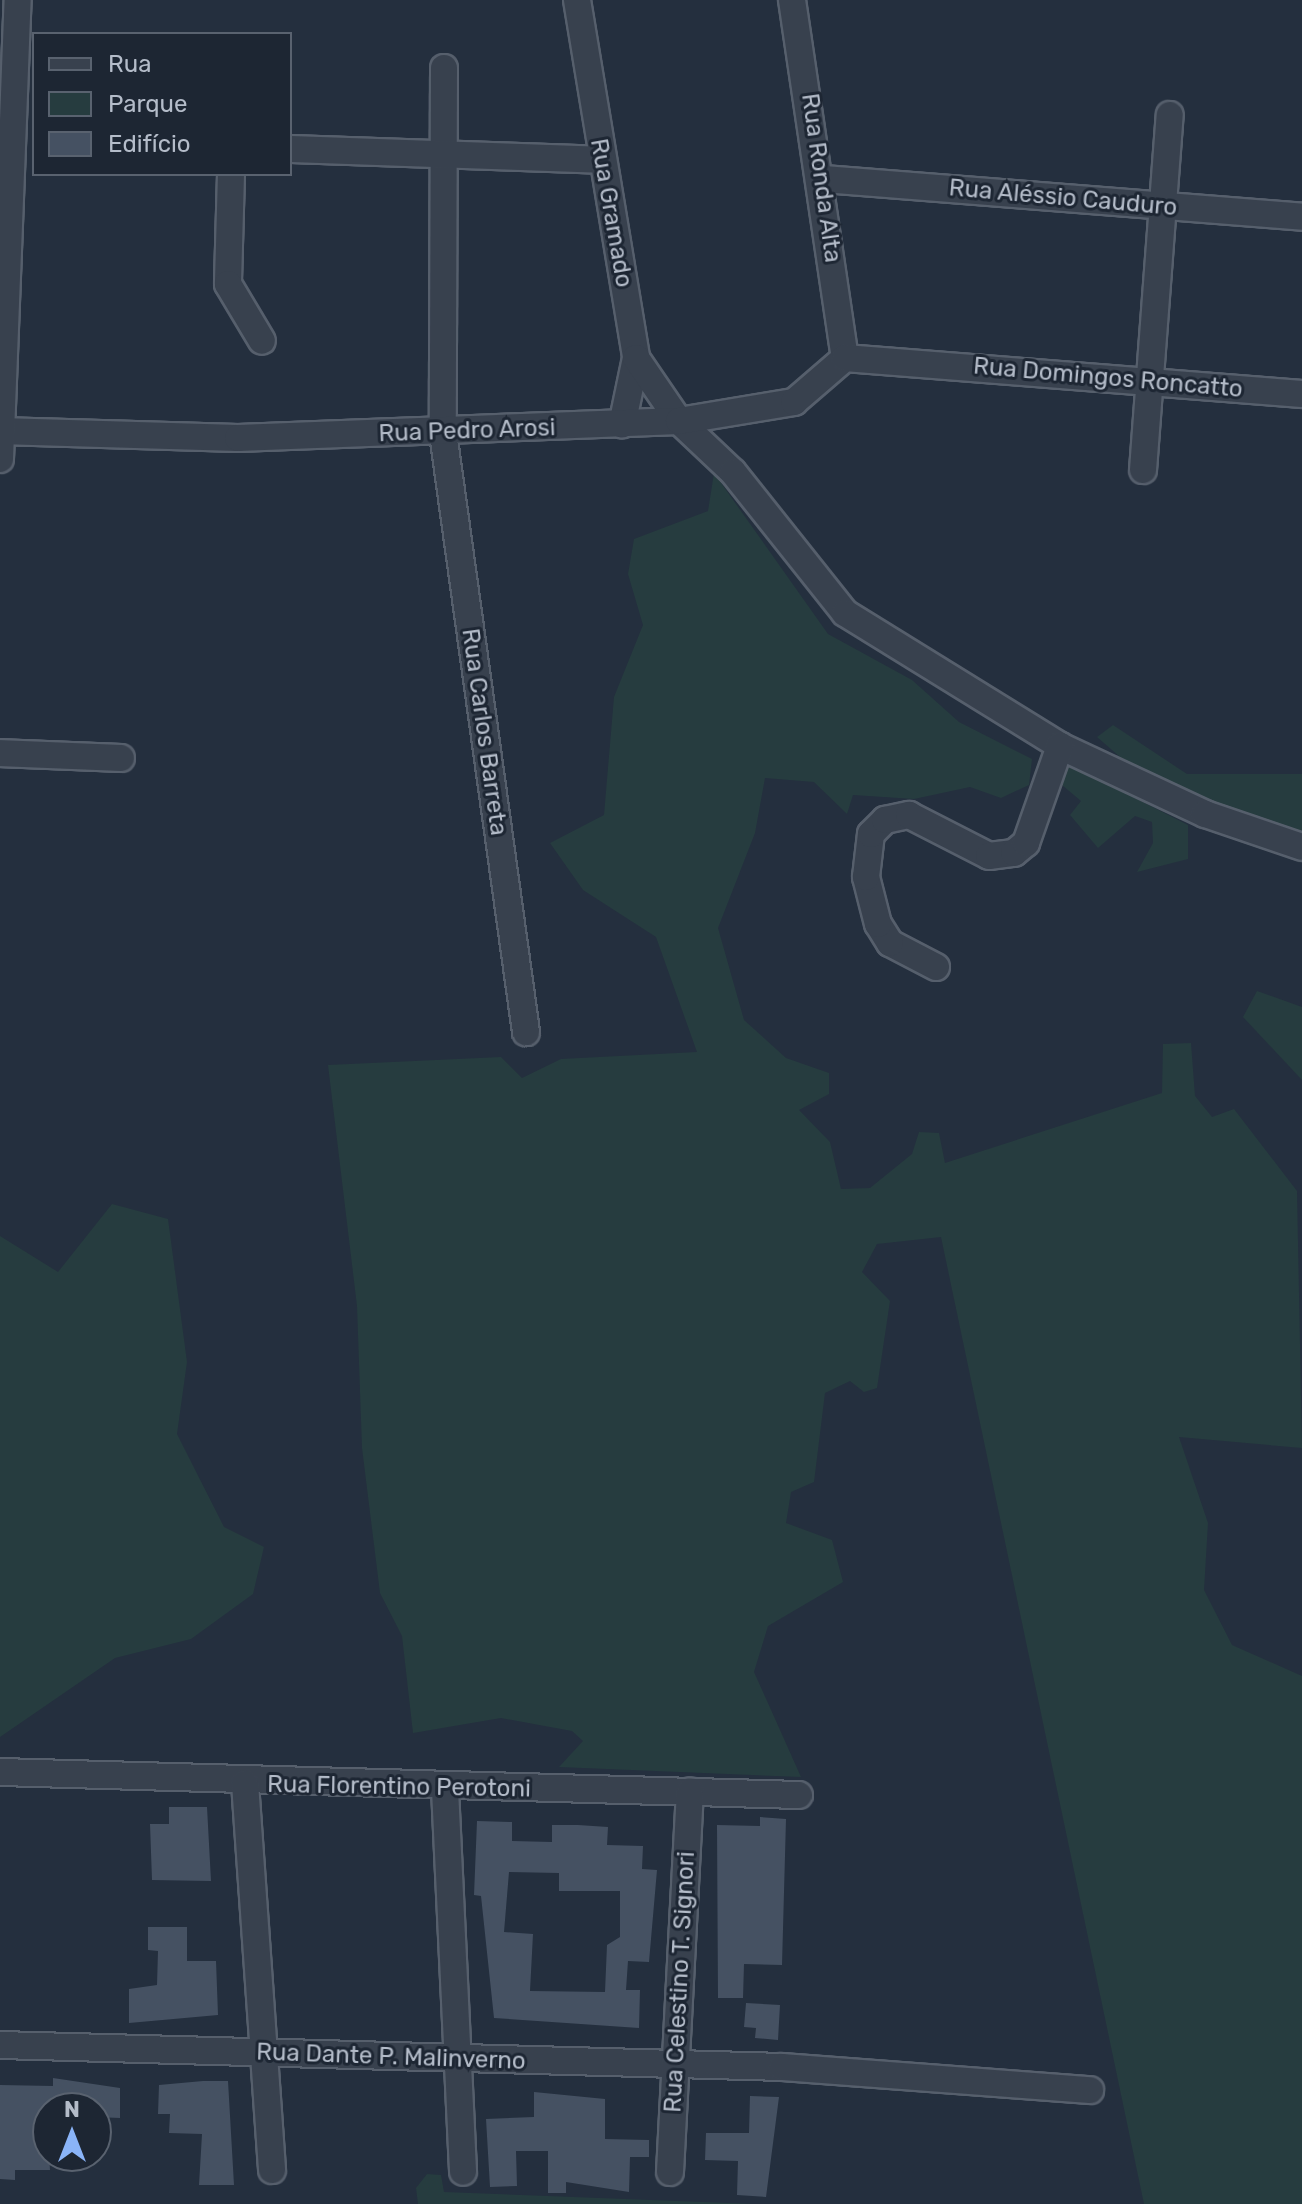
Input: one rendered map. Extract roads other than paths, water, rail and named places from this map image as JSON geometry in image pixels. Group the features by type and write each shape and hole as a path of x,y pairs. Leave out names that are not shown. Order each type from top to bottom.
{"street":[{"path":"0,459 16,139 18,0"},
{"name":"Rua Gramado","path":"577,0 636,358 622,425"},
{"name":"Rua Ronda Alta","path":"792,0 824,179 845,358"},
{"name":"Rua Carlos Barreta","path":"444,68 443,433 526,1032"},
{"path":"1143,470 1167,206 1170,115"},
{"path":"292,149 601,160"},
{"path":"231,176 228,284 262,341"},
{"name":"Rua Aléssio Cauduro","path":"824,179 1302,217"},
{"path":"636,358 679,421 733,472 845,613 1060,746 1205,814 1302,847"},
{"name":"Rua Pedro Arosi","path":"1,431 238,438 443,433 679,421 794,402 813,392 845,358"},
{"name":"Rua Domingos Roncatto","path":"845,358 914,360 1152,384 1302,394"},
{"path":"936,967 890,943 878,924 866,877 871,834 885,820 909,815 989,856 1014,853 1026,843 1060,746"},
{"path":"0,753 121,758"},
{"name":"Rua Florentino Perotoni","path":"0,1772 445,1789 799,1795"},
{"path":"245,1783 272,2170"},
{"path":"445,1789 463,2172"},
{"name":"Rua Celestino T. Signori","path":"670,2172 690,1792"},
{"name":"Rua Dante P. Malinverno","path":"0,2045 782,2067 1090,2090"}]}
